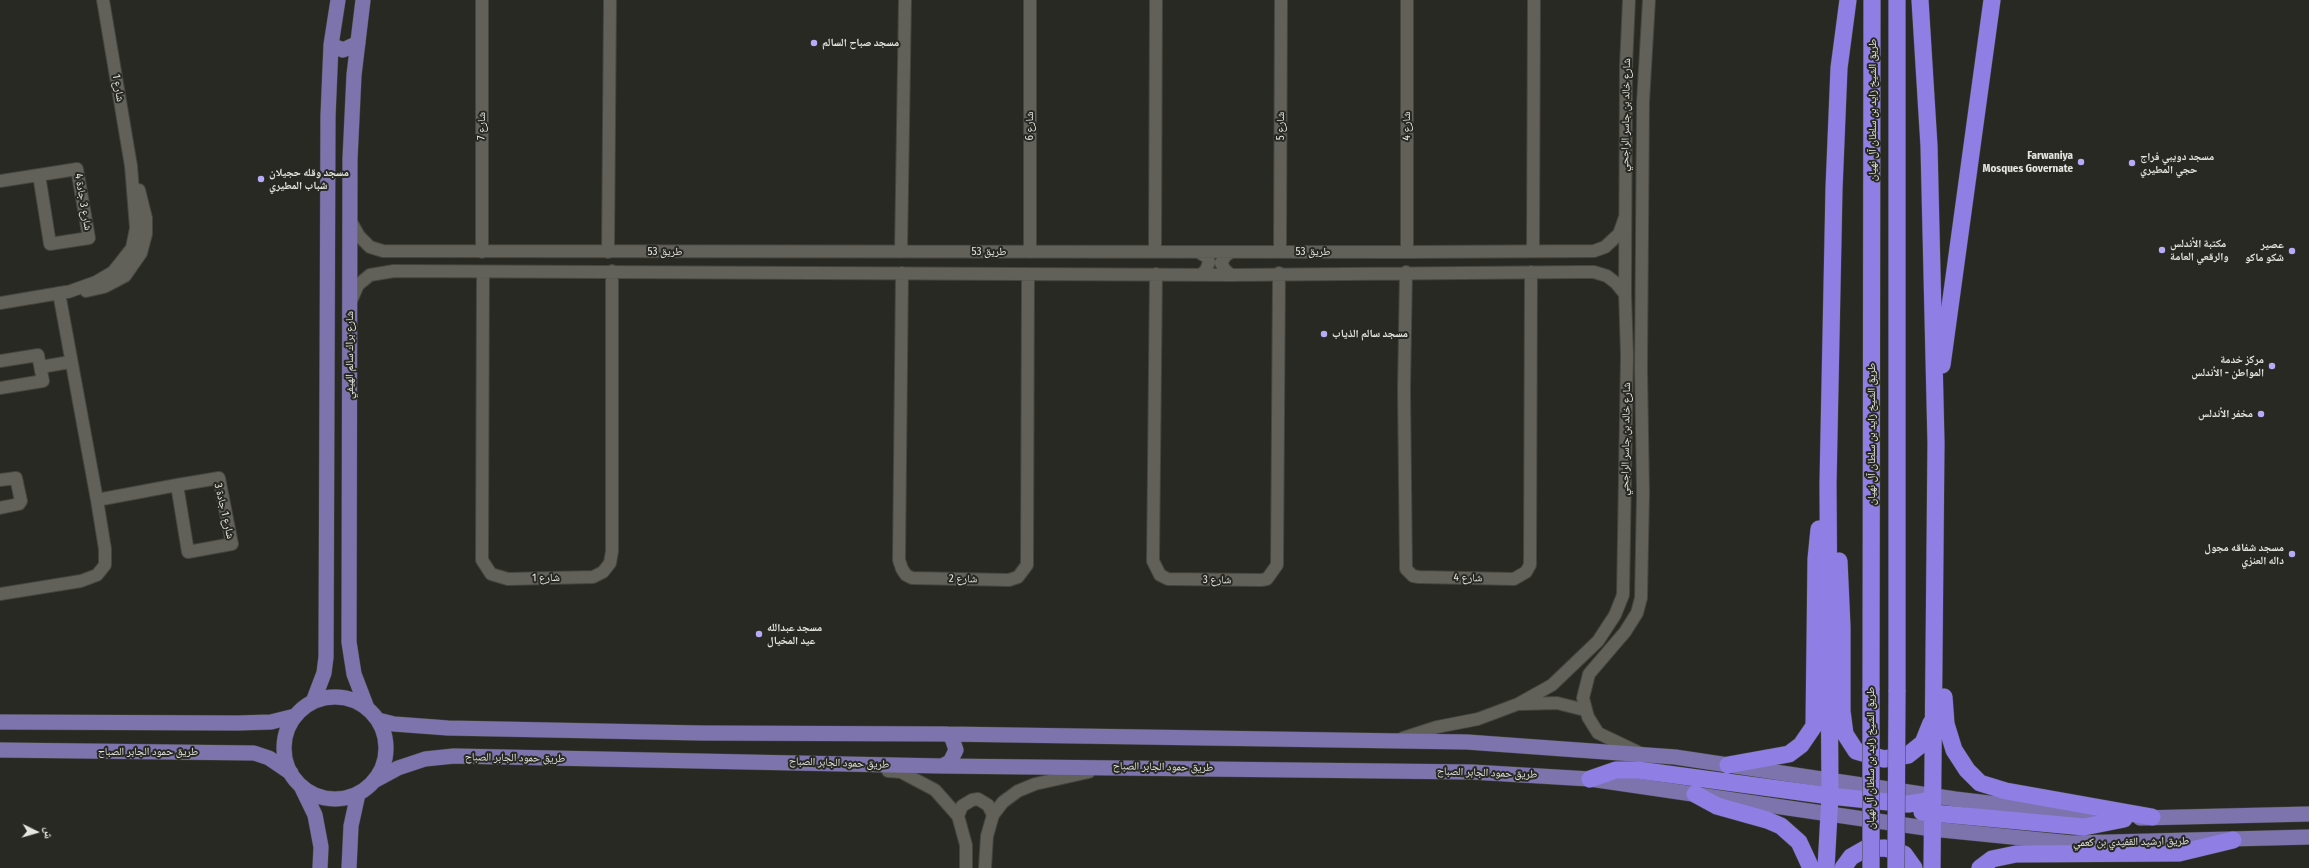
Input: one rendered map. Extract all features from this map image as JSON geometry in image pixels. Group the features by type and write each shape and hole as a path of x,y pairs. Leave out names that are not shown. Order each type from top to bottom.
{"highway":[{"path":"1826,868 1830,789 1828,484 1834,189 1839,68 1848,0"},
{"name":"طريق الشيخ زايد بن سلطان آل نهيان","path":"1871,868 1872,0"},
{"path":"1896,868 1897,0"},
{"path":"1920,0 1929,146 1935,419 1936,571 1932,868"},
{"path":"1935,419 1992,0"},
{"path":"1828,484 1836,517 1839,553 1842,627 1842,711 1845,734 1856,751 1884,759 1908,756 1922,743 1934,713"},
{"path":"1728,765 1789,754 1801,745 1814,726 1816,559 1821,514 1828,484"},
{"path":"1936,571 1946,724 1954,750 1967,770 1980,783 2006,791 2152,817"},
{"path":"1590,779 1616,770 1659,771 1830,789 1908,804 1927,801 1933,795"},
{"path":"1694,794 1717,806 1767,820 1781,826 1799,842 1811,868"},
{"path":"1829,813 1848,806 1932,821 2084,827 2124,819"},
{"path":"1980,868 1992,859 2016,854 2179,853 2233,840"},
{"path":"1843,868 1851,857 1865,849 1885,848 1904,854 1914,868"}],"main road":[{"path":"313,702 324,673 326,657 329,69 338,0"},
{"name":"شارع براك سالم الهيفي","path":"363,0 354,75 350,159 349,649 354,674 367,708"},
{"path":"331,45 343,50 358,43"},
{"path":"329,69 339,64 345,66 354,75"},
{"path":"326,545 333,551 349,549"},
{"path":"300,785 313,794 328,799 344,799 358,794 374,781 383,767 386,751 385,735 378,720 367,708 351,699 332,697 313,702 295,716 288,729 285,744 286,759 291,773 300,785 315,815 321,847 320,868"},
{"path":"0,722 238,723 271,722 295,716"},
{"path":"378,720 394,724 448,728 701,733 947,734 1468,742 1644,755 1728,765 1830,789"},
{"path":"942,766 950,762 956,750 956,744 947,734"},
{"name":"طريق حمود الجابر الصباح","path":"0,750 254,753 268,758 291,773"},
{"name":"طريق حمود الجابر الصباح","path":"374,781 398,768 425,759 454,756 942,766 1126,766 1472,772 1590,779 1829,813"},
{"path":"349,868 351,826 358,794"},
{"path":"1933,795 1955,799 2124,819 2152,817 2309,814"},
{"path":"2267,814 2309,811"},
{"name":"طريق ارشيد القفيدي بن كعمي","path":"1932,821 1953,831 2072,843 2309,837"},
{"path":"2260,838 2309,843"}],"street":[{"name":"شارع 1","path":"0,303 63,292 107,277 118,268 132,248 136,228 132,176 103,0"},
{"name":"شارع 7","path":"482,0 482,252"},
{"path":"608,252 610,0"},
{"path":"901,252 905,0"},
{"name":"شارع 6","path":"1030,0 1030,252"},
{"path":"1155,252 1156,0"},
{"name":"شارع 5","path":"1280,252 1281,0"},
{"name":"شارع 4","path":"1407,0 1408,252"},
{"path":"1533,251 1534,0"},
{"name":"شارع خالد بن جاسر الراجحي","path":"1644,755 1598,733 1585,710 1584,689 1589,674 1625,632 1637,613 1641,598 1643,517 1643,110 1649,0"},
{"name":"شارع خالد بن جاسر الراجحي","path":"1396,740 1436,728 1478,719 1518,704 1552,685 1598,641 1615,615 1623,594 1627,355 1624,294 1629,1"},
{"name":"شارع 3 جادة 4","path":"0,181 77,169 89,238 50,244 39,175"},
{"name":"طريق 53","path":"350,220 360,236 370,247 383,251 396,252 1408,252 1594,251 1605,247 1619,234 1625,217"},
{"path":"1579,251 1585,259 1583,269 1579,272"},
{"path":"394,271 391,261 396,252"},
{"path":"679,271 685,262 680,252"},
{"path":"708,252 702,262 708,271"},
{"path":"1198,252 1207,257 1209,262 1206,270 1201,275"},
{"path":"1231,275 1225,270 1222,263 1226,255 1232,252"},
{"name":"طريق 53","path":"350,302 358,285 370,274 394,271 708,271 1201,275 1406,272 1594,272 1607,276 1616,283 1624,294"},
{"name":"شارع 1","path":"483,272 482,560 492,574 508,579 593,577 603,572 610,563 612,551 612,271"},
{"name":"شارع 4","path":"1406,272 1404,390 1406,569 1413,576 1419,577 1514,579 1526,572 1530,565 1532,272"},
{"name":"شارع 2","path":"902,273 899,560 902,569 906,575 912,578 1009,580 1018,577 1027,565 1028,274"},
{"name":"شارع 3","path":"1156,274 1153,561 1160,575 1168,579 1261,580 1267,579 1277,566 1279,273"},
{"path":"0,594 81,581 97,575 105,565 105,549 97,500 70,362 63,292"},
{"path":"0,361 38,354 43,381 0,388"},
{"path":"41,367 70,362"},
{"path":"0,480 16,478 21,501 19,504 0,508"},
{"name":"شارع 1 جادة 3","path":"97,500 177,485 219,478 232,544 188,552 177,485"},
{"path":"1624,512 1627,520 1634,526 1638,525 1643,517"},
{"path":"1518,704 1557,703 1585,710"},
{"path":"775,762 829,770 901,772 934,790 958,816 966,845 966,868"},
{"path":"985,868 987,836 993,815 1003,802 1018,791 1035,784 1057,778 1126,766"},
{"path":"958,816 962,806 972,800 978,800 988,805 993,815"}],"place":[{"name":"مسجد صباح السالم","path":"814,43"},
{"name":"Farwaniya Mosques Governate","path":"2081,162"},
{"name":"مسجد دويبي فراج حجي المطيري","path":"2132,163"},
{"name":"مسجد وقله حجيلان شباب المطيري","path":"261,179"},
{"name":"مكتبة الأندلس والرقعي العامة","path":"2162,250"},
{"name":"عصير شكو ماكو","path":"2292,251"},
{"name":"مسجد سالم الذياب","path":"1324,334"},
{"name":"مركز خدمة المواطن - الأندلس","path":"2272,366"},
{"name":"مخفر الأندلس","path":"2261,414"},
{"name":"مسجد شفاقه مجول داله العنزي","path":"2292,554"},
{"name":"مسجد عبدالله عيد المخيال","path":"759,634"}]}
